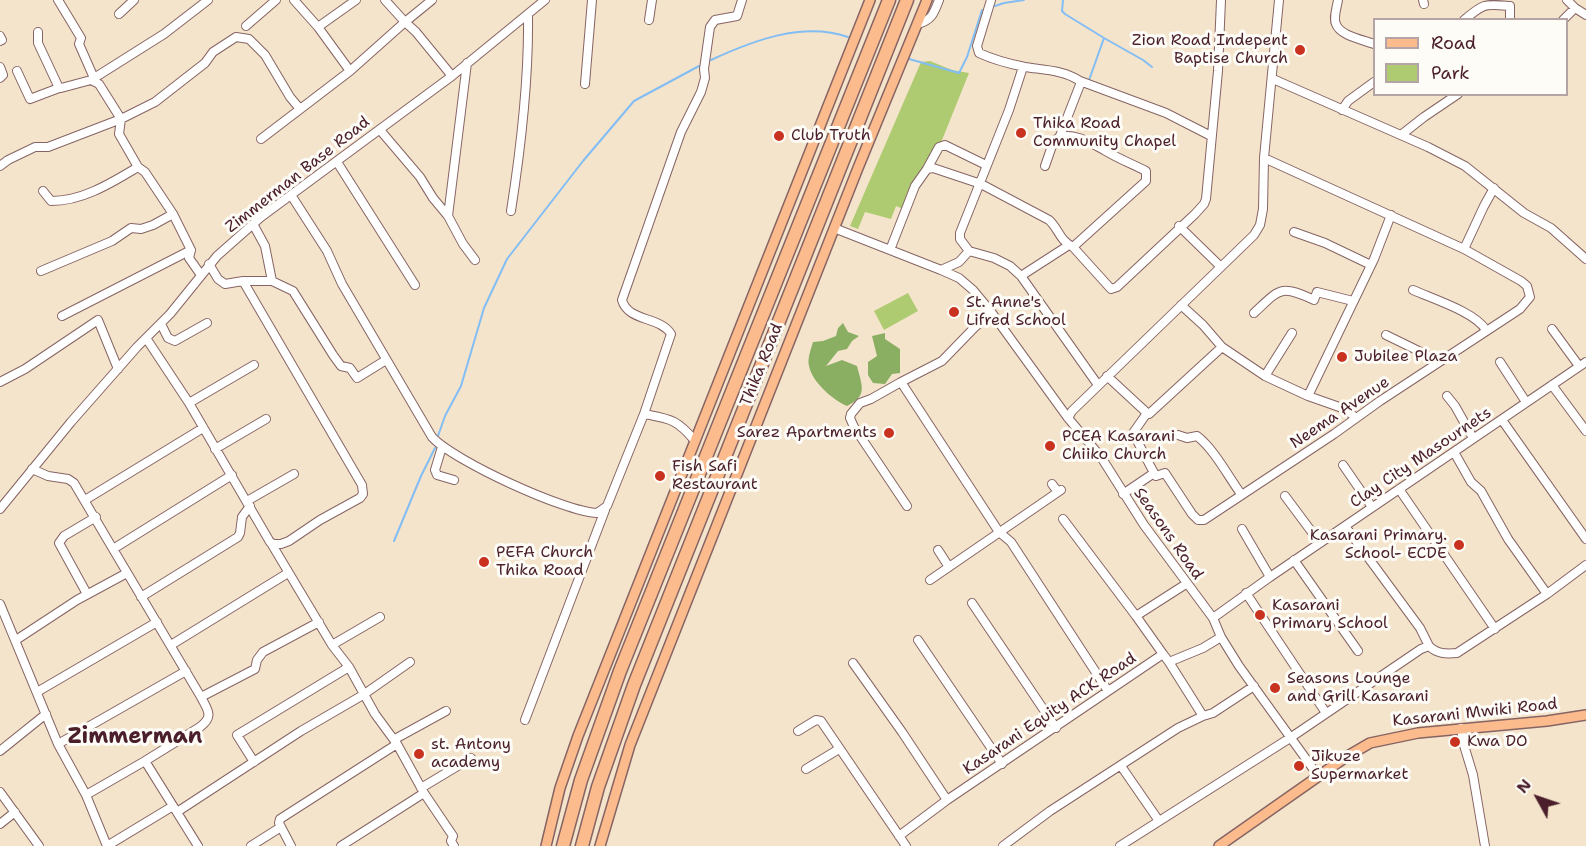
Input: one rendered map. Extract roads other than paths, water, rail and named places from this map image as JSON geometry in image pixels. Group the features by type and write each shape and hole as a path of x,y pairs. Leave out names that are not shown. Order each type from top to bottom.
{"highway":[{"name":"Thika Road","path":"563,846 581,780 620,671 889,0"},
{"name":"Thika Road","path":"582,846 605,766 634,685 907,0"}],"main road":[{"name":"Thika Road","path":"546,846 560,788 578,736 870,0"},
{"name":"Thika Road","path":"600,846 630,745 834,228 927,0"},
{"name":"Kasarani Mwiki Road","path":"1219,846 1370,743 1418,732 1547,721 1586,715"}],"street":[{"path":"58,0 81,38 79,44 93,79 99,84 121,119 120,134 138,167 145,172 173,214 190,250 189,258 201,275"},
{"path":"118,14 134,0"},
{"path":"17,71 30,99 59,87 93,79 164,34 208,0"},
{"path":"246,26 276,0"},
{"path":"294,0 318,27 350,71"},
{"path":"318,27 356,0"},
{"path":"386,0 452,76"},
{"path":"261,139 350,71 432,0"},
{"name":"Zimmerman Base Road","path":"0,509 118,369 161,324 209,264 253,224 452,76 545,0"},
{"path":"585,84 592,0"},
{"path":"649,20 652,0"},
{"path":"525,720 604,510 644,414 671,334 662,325 630,313 626,310 622,300 681,132 701,92 705,78 707,34 715,20 737,16 742,0"},
{"path":"918,24 933,16 939,0"},
{"path":"991,0 976,50 987,57 1023,67 1048,69 1074,77 1081,82 1166,113 1211,136"},
{"path":"927,169 933,168 981,184 1049,220 1057,233 1114,289 1204,204 1218,70 1221,0"},
{"path":"1068,418 1072,411 1107,376 1254,235 1260,225 1279,0"},
{"path":"1338,0 1335,20 1338,28 1348,35 1373,44"},
{"path":"1567,0 1586,15"},
{"path":"1465,18 1476,3 1510,6 1510,18"},
{"path":"1565,18 1575,8"},
{"path":"511,212 519,152 528,15"},
{"path":"38,32 38,43 59,87"},
{"path":"0,166 35,147 48,147 121,119 155,102 205,63 213,52 236,38 249,39 265,55 290,97 300,109"},
{"path":"448,216 467,63"},
{"path":"0,67 3,75 0,78"},
{"path":"1023,67 981,184 960,233 960,239 962,245 969,251 994,258 1010,266 1021,276 1098,385"},
{"path":"1273,79 1450,157 1483,178 1524,213 1551,228 1586,259"},
{"path":"1045,166 1053,143 1060,136 1081,82"},
{"path":"1342,110 1348,101 1373,83"},
{"path":"1401,135 1455,96"},
{"path":"380,130 420,177 475,260"},
{"path":"1021,276 1071,246 1146,181 1146,171 1104,151 1092,142 1071,135 1060,136"},
{"path":"890,250 915,186 939,147 945,145 986,165"},
{"path":"1264,158 1464,249 1494,188"},
{"path":"337,162 415,285"},
{"path":"43,191 51,201 80,196 112,183 138,167"},
{"path":"291,195 327,251 342,284 432,437 442,447 479,468 545,497 593,513 604,510"},
{"path":"41,271 112,241 131,228 141,229 153,225 173,214"},
{"path":"1308,396 1371,265 1392,215"},
{"path":"253,224 265,246 272,282"},
{"path":"1179,226 1220,266"},
{"name":"Seasons Road","path":"834,228 941,270 967,284 992,313 1068,418 1101,457 1123,494 1186,584 1213,618 1221,637 1319,777"},
{"path":"1294,232 1325,243 1371,265"},
{"name":"Neema Avenue","path":"1154,473 1156,476 1166,473 1195,519 1204,520 1520,309 1530,297 1527,286 1464,249"},
{"path":"62,316 190,250"},
{"path":"941,270 959,262 969,251"},
{"path":"209,264 218,279 225,284 243,281 272,282 293,291 341,366 350,368 357,378 386,360"},
{"path":"243,281 363,489 363,494 356,501 320,520 289,541 281,544 270,542"},
{"path":"1254,313 1272,296 1284,289 1295,291 1314,300 1317,292 1353,301"},
{"path":"1413,290 1480,322 1486,330"},
{"path":"1181,305 1222,347 1265,375 1308,396 1345,409 1356,418"},
{"path":"907,506 854,427 850,418 852,412 860,403 949,357 975,327 992,313"},
{"path":"0,382 26,369 98,320 118,369"},
{"path":"161,324 168,338 175,341 207,323"},
{"path":"1552,330 1583,364"},
{"path":"1265,375 1292,333"},
{"path":"1386,335 1426,355 1436,364"},
{"path":"146,338 189,403 332,645 349,667 363,695 396,742 422,791 448,827 453,836 452,843 442,846"},
{"path":"1123,494 1154,473 1133,433 1147,413 1149,414 1222,347"},
{"path":"1500,362 1526,402"},
{"name":"Clay City Masournets","path":"1213,618 1269,577 1583,364"},
{"path":"189,403 254,365"},
{"path":"1107,376 1147,413"},
{"path":"901,382 999,532 1011,542 1108,691"},
{"path":"1552,385 1586,431"},
{"path":"1447,396 1473,438"},
{"path":"644,414 676,422 694,441"},
{"path":"215,449 266,419"},
{"path":"1502,420 1586,539"},
{"path":"86,500 203,428"},
{"path":"1178,435 1187,438 1197,436 1208,444 1215,458 1241,494"},
{"path":"442,447 435,470 437,475 453,480"},
{"path":"1454,452 1471,482 1481,491 1508,539 1547,594"},
{"path":"1343,465 1372,507"},
{"path":"32,469 48,476 68,478 74,483 209,713 208,720 145,761 86,795"},
{"path":"141,597 237,537 248,504 294,474"},
{"path":"113,549 232,476"},
{"path":"930,580 1060,491 1052,484"},
{"path":"1398,489 1495,629"},
{"path":"1285,496 1320,543"},
{"path":"87,594 59,543 64,536 96,517"},
{"path":"1063,519 1162,654"},
{"path":"1345,526 1420,628 1429,646 1433,650 1447,654 1457,653 1495,629 1586,565"},
{"path":"1242,530 1269,577"},
{"path":"938,550 949,567"},
{"path":"1294,560 1358,651"},
{"path":"16,640 87,594 127,573"},
{"path":"171,645 288,573"},
{"path":"1136,616 1186,584"},
{"path":"1246,593 1326,713"},
{"path":"972,603 1056,728"},
{"path":"1,609 58,744 86,795 107,846 254,762 363,695 410,662"},
{"path":"332,645 380,617"},
{"path":"37,692 157,622"},
{"path":"201,697 255,669 257,660 263,652 319,622"},
{"path":"1169,662 1203,648 1221,637"},
{"path":"918,640 1002,764"},
{"path":"1120,846 1429,646"},
{"name":"Kasarani Equity ACK Road","path":"899,836 947,800 1162,654 1203,716"},
{"path":"853,663 947,800"},
{"path":"254,762 237,735 349,667"},
{"path":"58,744 186,671"},
{"path":"1003,846 1050,811 1178,728 1213,713 1254,686"},
{"path":"291,846 279,823 280,819 446,711"},
{"path":"1,748 46,714"},
{"path":"798,731 819,720 906,846"},
{"path":"1461,728 1473,775 1485,846"},
{"path":"806,769 839,749"},
{"path":"341,846 471,758"},
{"path":"145,761 198,846"},
{"path":"1121,766 1159,821"},
{"path":"0,792 39,846"},
{"path":"0,824 15,812"},
{"path":"251,846 281,827"}],"waterway":[{"path":"995,6 1024,0"},
{"path":"1063,0 1062,11 1065,14 1104,38 1088,83"},
{"path":"909,59 959,73 967,57 982,10"},
{"path":"711,60 743,46 778,35 813,31 848,37"},
{"path":"1104,38 1152,67"},
{"path":"438,436 445,416 461,386 484,308 507,259 583,161 634,101 699,66"},
{"path":"394,541 435,448"}],"place":[{"name":"Zion Road Indepent Baptise Church","path":"1300,50"},
{"name":"Thika Road Community Chapel","path":"1021,133"},
{"name":"Club Truth","path":"779,136"},
{"name":"St. Anne's Lifred School","path":"954,312"},
{"name":"Jubilee Plaza","path":"1342,357"},
{"name":"Sarez Apartments","path":"889,433"},
{"name":"PCEA Kasarani Chiiko Church","path":"1050,446"},
{"name":"Fish Safi Restaurant","path":"660,476"},
{"name":"Kasarani Primary. School- ECDE","path":"1459,545"},
{"name":"PEFA Church Thika Road","path":"484,562"},
{"name":"Kasarani Primary School","path":"1260,615"},
{"name":"Seasons Lounge and Grill Kasarani","path":"1275,688"},
{"name":"Kwa DO","path":"1455,742"},
{"name":"st. Antony academy","path":"419,754"},
{"name":"Jikuze Supermarket","path":"1299,766"}],"district":[{"name":"Zimmerman","path":"135,737"}]}
